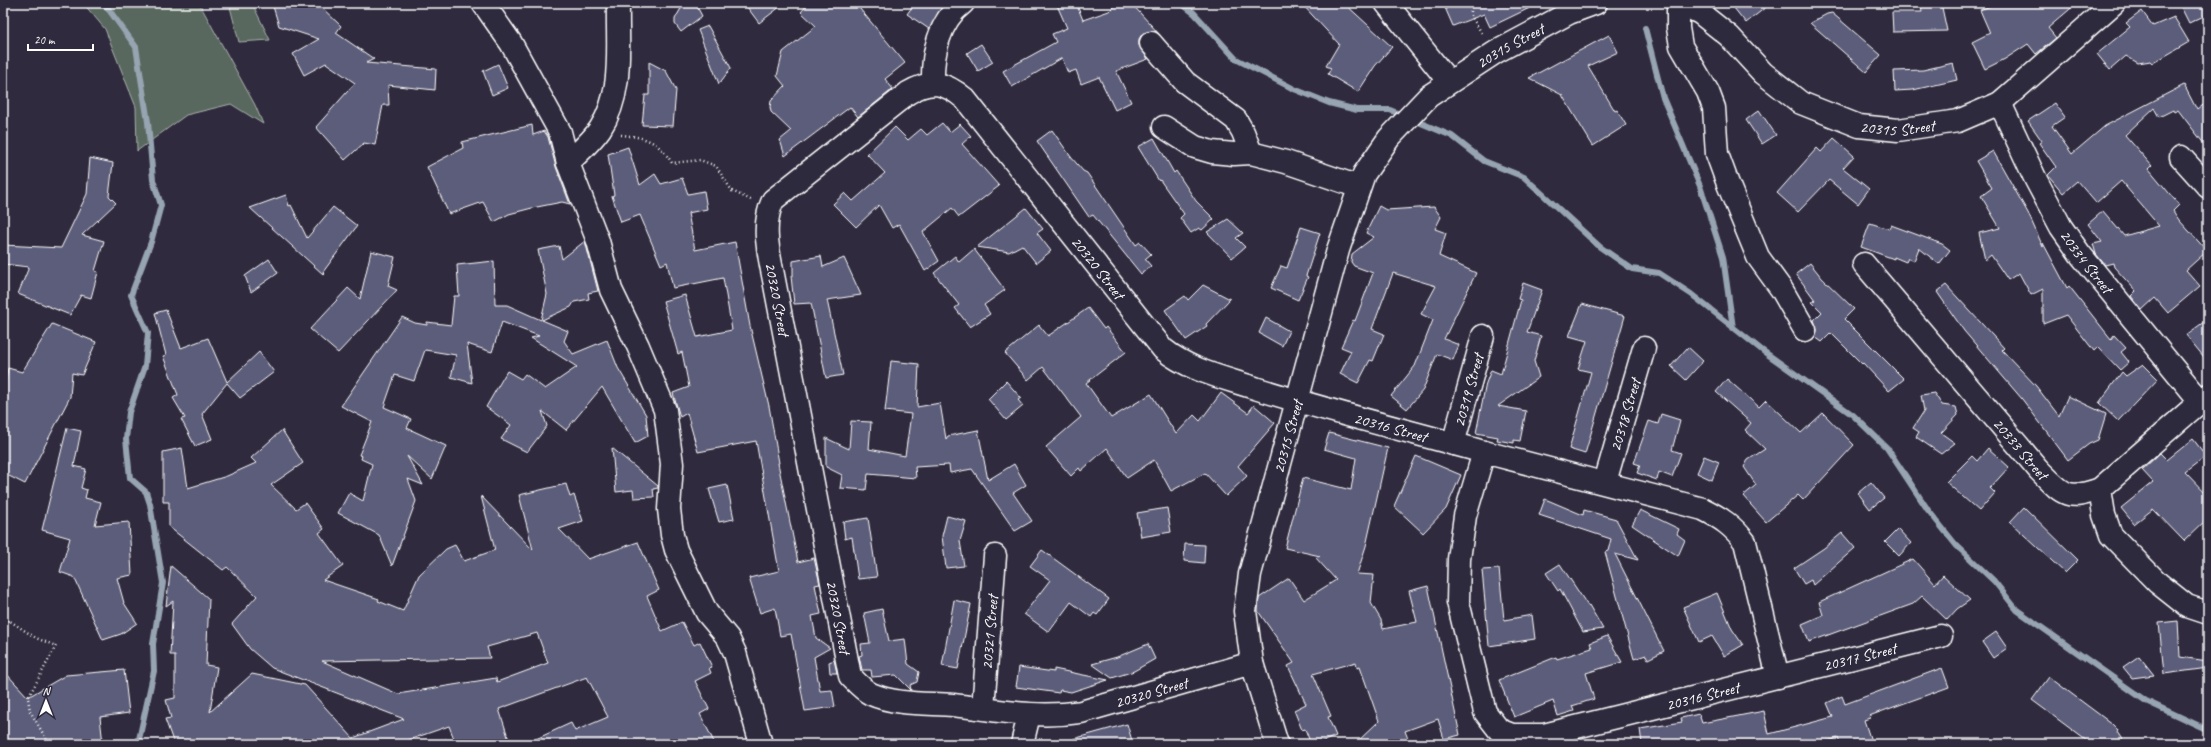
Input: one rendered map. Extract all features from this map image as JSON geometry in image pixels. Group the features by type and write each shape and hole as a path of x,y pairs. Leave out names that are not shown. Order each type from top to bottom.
{"street":[{"path":"483,3 511,43 560,132 568,163 598,241 611,290 638,346 664,410 672,464 669,509 672,535 676,550 707,613 728,638 734,653 761,744"},
{"path":"771,205 773,200 908,93 919,86 933,83 933,66 939,37 951,14 963,3"},
{"path":"1386,3 1449,82"},
{"name":"20315 Street","path":"1277,744 1252,663 1245,611 1250,574 1338,250 1364,174 1394,133 1420,107 1449,82 1496,52 1569,13 1596,3"},
{"path":"1679,3 1678,28 1681,46 1708,92 1714,108 1717,154 1728,184 1758,257 1785,296 1805,330"},
{"name":"20315 Street","path":"1679,3 1700,13 1729,36 1763,73 1801,104 1859,126 1898,130 1958,121 2000,103 2112,4"},
{"path":"568,163 600,129 609,114 618,80 618,6"},
{"path":"1151,43 1185,82 1236,120 1243,132 1251,153"},
{"name":"20320 Street","path":"933,83 953,89 965,99 1163,349 1178,361 1202,371 1297,401"},
{"name":"20334 Street","path":"2000,103 2036,180 2069,238 2080,254 2204,399"},
{"path":"1164,127 1195,147 1212,152 1234,154 1251,153 1286,162 1359,187"},
{"path":"2181,158 2208,187"},
{"name":"20320 Street","path":"771,205 767,221 767,244 850,676 860,687 872,694 890,700 983,708 1030,715 1060,715 1081,712 1252,663"},
{"name":"20333 Street","path":"1864,264 2039,470 2059,490 2071,495 2081,496 2100,489 2204,399"},
{"name":"20319 Street","path":"1453,444 1483,336"},
{"name":"20318 Street","path":"1605,482 1644,348"},
{"name":"20316 Street","path":"1297,401 1453,444 1605,482 1703,509 1723,518 1735,528 1745,542 1778,677 1544,735 1512,735"},
{"path":"1484,452 1465,516 1459,559 1458,602 1485,712 1499,730 1512,735"},
{"path":"2100,489 2104,515 2111,535 2158,583 2187,606 2208,613"},
{"name":"20321 Street","path":"983,708 995,556"},
{"name":"20317 Street","path":"1778,677 1941,636"},
{"path":"1022,744 1030,715"},
{"path":"1491,744 1512,735"}],"path":[{"path":"1471,3 1471,16 1496,52"},
{"path":"620,135 641,136 662,148 672,163 700,160 716,166 732,192 757,203 771,205"},
{"path":"3,619 10,621 36,638 56,646 28,698 30,711 49,744"},
{"path":"423,744 446,738"}],"green space":[{"path":"83,3 199,3 255,105 263,124 231,104 186,115 137,151 136,107 105,29"},
{"path":"229,3 252,3 270,40 239,42"}],"building":[{"path":"272,3 317,3 341,26 336,33 374,59 366,63 436,69 435,90 388,85 389,105 383,105 375,145 364,143 345,160 316,127 355,83 326,63 304,75 293,54 319,39 279,26"},
{"path":"684,3 695,3 702,16 681,32 675,24 675,19"},
{"path":"744,3 785,3 759,23"},
{"path":"809,3 855,3 905,63 885,79 893,89 858,117 850,107 785,156 780,140 791,131 771,112 770,107 771,101 785,86 777,76 783,52 816,26 801,12"},
{"path":"915,3 945,3 929,29 907,14"},
{"path":"1056,3 1076,3 1083,20 1109,11 1117,3 1131,3 1160,35 1155,31 1143,33 1139,39 1139,45 1148,59 1116,71 1131,102 1115,110 1099,77 1081,84 1076,70 1068,73 1062,58 1012,87 1003,71 1056,42 1052,34 1067,28"},
{"path":"1301,3 1344,3 1392,47 1375,66 1358,92 1328,74 1331,68 1326,66 1339,44"},
{"path":"1443,3 1540,3 1490,27 1484,14 1453,26"},
{"path":"1730,3 1771,3 1746,23"},
{"path":"1921,3 1941,3 1947,31 1893,32 1892,12 1922,12"},
{"path":"1998,3 2077,3 2048,28 2056,38 2036,54 2028,44 2005,59 1985,69 1972,42 1990,33 1980,10"},
{"path":"2179,3 2208,3 2208,14 2189,23"},
{"path":"2142,11 2153,26 2174,17 2189,42 2153,63 2151,61 2138,63 2126,56 2110,70 2097,54 2130,27 2126,23"},
{"path":"1832,13 1881,55 1866,72 1810,23"},
{"path":"708,26 731,68 719,84 698,30"},
{"path":"1609,35 1618,52 1588,66 1615,111 1617,110 1626,125 1593,146 1562,95 1529,78"},
{"path":"981,44 993,62 978,71 967,53"},
{"path":"649,62 666,71 676,90 673,126 642,125 645,95 649,95"},
{"path":"1953,63 1957,80 1913,90 1895,91 1894,71 1923,70"},
{"path":"498,64 508,88 492,95 483,71"},
{"path":"2184,85 2197,110 2208,101 2208,149 2178,110 2174,112 2173,110 2159,117 2154,108 2125,135 2152,166 2149,169 2179,205 2173,211 2179,220 2207,251 2186,270 2200,286 2168,313 2155,298 2142,310 2131,296 2136,291 2114,267 2113,263 2105,265 2096,254 2093,244 2102,242 2088,224 2103,211 2124,236 2159,226 2121,181 2096,203 2077,181 2063,193 2048,175 2056,167 2039,143 2042,141 2028,121 2055,103 2065,117 2052,126 2072,154 2105,126"},
{"path":"1759,110 1776,135 1762,144 1746,120"},
{"path":"942,123 950,132 960,124 971,136 962,144 999,186 959,217 952,208 923,232 939,261 925,271 899,224 892,228 879,205 856,227 833,204 845,193 853,201 885,173 867,154 895,127 908,140 921,129 927,135"},
{"path":"532,125 533,135 544,131 548,137 556,167 570,204 562,202 532,208 509,214 494,222 483,202 449,214 427,167 463,148 462,142"},
{"path":"1052,130 1071,157 1083,171 1087,173 1136,245 1140,242 1151,254 1145,259 1151,266 1141,274 1093,215 1089,217 1037,141"},
{"path":"1154,138 1174,173 1176,171 1196,201 1214,219 1202,230 1199,228 1191,233 1180,218 1184,214 1160,180 1159,181 1138,147"},
{"path":"1834,138 1854,156 1843,168 1869,189 1858,204 1829,180 1798,212 1777,193 1817,148 1821,152"},
{"path":"628,147 640,185 655,174 661,184 682,178 688,194 704,191 707,209 688,213 695,250 735,242 750,326 769,406 778,463 798,562 814,558 820,584 815,585 821,614 812,616 816,638 830,648 814,657 820,691 832,690 835,707 805,711 791,634 780,636 775,608 760,613 749,578 779,571 756,441 698,452 687,413 680,417 673,393 689,387 682,352 678,354 663,301 685,295 697,337 732,330 723,278 673,288 667,262 661,265 640,215 621,222 612,196 614,195 608,154"},
{"path":"1993,151 2028,213 2043,247 2043,243 2067,288 2069,286 2111,339 2114,335 2126,348 2121,352 2129,362 2120,370 2098,347 2094,351 2066,315 2043,324 2043,289 2031,295 2019,273 2008,280 1991,255 1985,260 1979,233 2000,228 1981,196 1992,188 1976,161"},
{"path":"90,158 113,163 109,196 116,203 82,235 104,241 95,271 98,272 91,298 81,295 70,315 18,294 29,267 3,264 3,245 61,248 87,194"},
{"path":"286,195 289,206 291,205 307,238 333,207 357,226 323,272 324,275 250,208"},
{"path":"1379,206 1386,210 1434,207 1441,217 1435,229 1446,233 1439,256 1476,273 1444,339 1459,345 1453,360 1437,354 1423,390 1407,409 1391,396 1415,366 1433,320 1421,314 1436,286 1393,273 1372,329 1384,334 1373,361 1370,360 1358,383 1340,374 1351,351 1341,347 1353,320 1355,321 1373,273 1354,266 1351,262 1352,254 1374,237 1366,233"},
{"path":"1026,208 1043,229 1037,233 1051,251 1036,263 1022,245 1009,252 977,247"},
{"path":"1228,219 1243,233 1236,238 1245,247 1232,258 1207,232"},
{"path":"1870,223 1889,229 1891,225 1942,244 1950,250 1939,264 1919,248 1914,261 1908,258 1906,262 1894,257 1894,259 1861,247"},
{"path":"1301,227 1320,233 1306,276 1308,277 1298,300 1271,288 1281,266 1287,268"},
{"path":"585,241 598,291 588,293 589,299 574,302 571,307 542,320 568,331 564,341 573,354 607,340 618,368 646,415 648,436 635,443 602,387 566,430 542,411 547,426 527,452 501,439 511,425 486,407 507,371 521,379 525,374 545,389 577,367 531,338 539,336 502,322 492,352 467,344 472,383 451,377 456,355 425,350 414,381 395,375 384,407 411,419 407,428 446,446 432,479 407,456 423,485 408,479 416,501 392,566 379,535 338,513 349,493 363,501 372,464 361,459 362,456 359,455 372,422 341,406 402,317 415,323 427,325 427,322 451,325 454,296 459,296 457,265 494,261 495,305 507,305 541,320 547,294 538,250 559,246 562,259"},
{"path":"974,249 1005,290 984,305 990,314 970,327 955,308 959,305 934,273 955,256 959,262"},
{"path":"371,251 395,257 388,286 397,290 338,353 310,329 348,288 360,299"},
{"path":"821,256 823,267 844,258 861,295 827,300 843,375 826,378 811,303 794,304 791,276 793,276 793,261"},
{"path":"269,259 278,273 251,292 245,276"},
{"path":"1810,263 1822,278 1854,309 1844,319 1904,379 1889,391 1863,363 1862,364 1831,333 1822,342 1815,337 1817,330 1814,320 1822,312 1812,302 1815,300 1796,274"},
{"path":"1523,283 1542,290 1527,332 1541,336 1534,361 1539,377 1498,406 1526,411 1520,441 1514,440 1514,443 1497,440 1498,437 1476,433 1486,383 1491,370 1501,374 1521,300 1518,299"},
{"path":"1203,285 1230,299 1206,324 1207,326 1186,340 1165,310 1185,296 1188,300"},
{"path":"1946,285 2004,348 2002,350 2036,386 2059,416 2068,396 2106,414 2098,440 2089,444 2068,460 2022,399 1964,331 1937,292"},
{"path":"1582,304 1625,316 1585,454 1569,449 1591,372 1578,369 1587,341 1569,336"},
{"path":"1088,308 1104,329 1106,327 1126,352 1086,383 1111,418 1151,394 1176,434 1194,415 1200,421 1221,393 1248,413 1254,405 1275,423 1238,466 1247,476 1226,496 1205,473 1171,491 1154,460 1127,478 1107,448 1081,471 1079,468 1071,476 1046,447 1081,417 1043,367 1028,380 1005,353 1039,325 1048,336"},
{"path":"166,310 181,348 208,338 227,382 259,352 274,372 240,398 227,383 202,414 212,439 195,446 181,419 185,418 173,398 178,395 163,356 166,355 155,313"},
{"path":"1266,318 1289,331 1282,346 1259,333"},
{"path":"2208,319 2208,362 2186,335"},
{"path":"52,324 96,342 82,375 72,373 70,397 25,484 3,473 3,398 8,368 22,372"},
{"path":"1688,347 1703,361 1686,380 1671,366"},
{"path":"891,361 919,364 917,407 940,403 946,439 948,436 978,430 988,480 1014,464 1026,485 1013,493 1032,521 1015,531 972,469 950,473 949,465 915,467 916,478 868,474 866,490 840,488 842,475 826,467 826,438 849,449 851,421 871,422 869,449 905,456 911,414 885,411"},
{"path":"2143,364 2158,379 2118,421 2099,403 2122,372 2126,376"},
{"path":"1727,379 1759,407 1766,400 1801,433 1823,413 1854,445 1803,500 1798,495 1766,522 1743,496 1756,485 1744,467 1748,460 1765,449 1745,430 1751,423 1716,392"},
{"path":"1006,381 1021,398 1018,400 1023,406 1006,420 988,399"},
{"path":"1934,393 1942,405 1956,407 1958,415 1941,433 1955,443 1941,454 1916,437 1919,432 1913,428 1924,411 1921,395"},
{"path":"1661,414 1680,420 1672,450 1681,453 1672,477 1659,472 1657,480 1637,473 1640,465 1634,463 1649,421 1658,424"},
{"path":"67,428 81,431 74,466 86,469 81,488 87,490 85,498 101,502 95,525 129,522 132,575 117,578 124,603 137,623 121,634 103,640 74,577 60,572 70,538 42,530"},
{"path":"282,430 303,463 271,485 296,509 305,503 324,529 319,533 343,566 323,580 379,599 378,601 403,611 419,575 446,549 455,545 464,561 495,550 481,496 533,550 519,495 566,484 570,497 574,495 583,521 559,529 588,559 638,542 659,590 647,596 662,631 682,622 694,645 700,642 712,667 709,668 711,673 695,681 709,709 700,714 715,744 525,744 571,723 575,731 608,717 587,677 499,709 509,740 494,744 456,744 449,726 397,744 174,744 165,719 171,718 166,700 175,698 175,655 170,655 173,601 166,606 171,566 209,599 206,665 217,667 210,712 252,674 305,685 353,738 404,719 272,668 250,649 232,624 257,596 227,567 223,570 169,527 169,502 163,502 163,452 182,448 188,488 227,476 256,463 251,458","holes":["537,633 548,663 497,682 496,678 398,694 322,661 490,658 487,647"]},
{"path":"1329,433 1388,448 1366,546 1357,574 1374,575 1371,603 1381,620 1383,629 1417,622 1409,591 1428,586 1460,735 1444,739 1438,719 1405,731 1410,744 1355,744 1379,721 1360,667 1357,668 1356,662 1313,674 1331,716 1328,717 1336,736 1317,744 1311,744 1305,729 1302,730 1294,710 1306,704 1288,666 1294,663 1258,611 1259,598 1289,578 1304,600 1336,580 1316,558 1320,556 1285,548 1303,478 1351,490 1356,458 1324,449"},
{"path":"2193,439 2206,456 2185,472 2208,496 2208,518 2184,541 2153,509 2134,524 2121,508 2153,482 2142,470 2160,453 2167,460"},
{"path":"612,448 658,486 658,488 653,489 654,497 634,498 633,490 616,492"},
{"path":"1988,448 2009,467 1990,488 1995,493 1979,511 1946,482 1972,456 1977,461"},
{"path":"1416,456 1461,475 1446,509 1423,533 1394,506"},
{"path":"1704,456 1719,462 1712,480 1697,473"},
{"path":"1871,482 1884,498 1870,509 1858,493"},
{"path":"727,485 734,519 719,522 709,489"},
{"path":"1545,499 1583,515 1584,510 1616,519 1638,560 1615,554 1664,651 1648,659 1646,655 1634,659 1605,552 1608,551 1611,539 1539,515"},
{"path":"2024,507 2078,560 2065,573 2010,522"},
{"path":"1167,508 1171,532 1141,537 1137,513"},
{"path":"1640,510 1679,529 1677,534 1685,540 1678,556 1632,525"},
{"path":"947,516 966,521 960,541 964,566 946,568 942,536"},
{"path":"868,518 877,577 858,579 852,537 845,539 843,522"},
{"path":"1898,529 1911,543 1899,556 1885,542"},
{"path":"1842,533 1855,548 1813,585 1811,580 1804,584 1794,568 1824,548"},
{"path":"1185,544 1205,545 1204,563 1184,561"},
{"path":"1042,550 1109,599 1097,615 1094,613 1091,617 1071,602 1049,632 1024,614 1050,580 1030,566"},
{"path":"1913,559 1935,584 1943,575 1970,600 1957,609 1947,620 1922,596 1913,604 1809,642 1802,624 1823,615 1819,602"},
{"path":"1560,564 1588,606 1589,605 1603,629 1583,632 1560,589 1558,591 1546,573"},
{"path":"1499,569 1504,620 1532,615 1535,639 1489,646 1482,570"},
{"path":"1717,593 1732,629 1743,645 1724,656 1712,636 1699,642 1683,607"},
{"path":"954,600 971,604 958,669 942,666"},
{"path":"882,609 889,641 905,639 908,664 919,672 917,682 910,685 911,690 896,675 872,677 871,670 862,670 859,656 862,655 861,644 870,643 864,613"},
{"path":"2178,621 2180,657 2208,661 2208,668 2164,674 2159,623"},
{"path":"1996,632 2007,648 1993,658 1982,642"},
{"path":"1607,636 1622,662 1586,673 1594,699 1572,706 1574,711 1558,716 1553,701 1514,717 1499,680 1556,657 1557,659 1592,648 1590,643"},
{"path":"1148,644 1155,659 1134,671 1112,678 1092,664 1117,657"},
{"path":"2139,656 2154,675 2132,678 2123,667"},
{"path":"834,660 837,673 830,673 829,662"},
{"path":"1019,667 1054,672 1054,669 1108,680 1071,692 1060,690 1059,693 1016,687"},
{"path":"1942,668 1949,687 1869,716 1870,718 1864,720 1872,744 1840,744 1838,738 1817,744 1642,744 1640,729 1682,722 1681,718 1699,714 1702,723 1764,711 1769,734 1833,717 1827,703 1842,696 1845,704"},
{"path":"3,670 28,697 66,675 124,670 129,713 100,717 103,744 3,744"},
{"path":"2049,677 2112,724 2118,730 2117,732 2125,744 2091,744 2032,700"},
{"path":"1127,724 1133,744 1074,744 1073,739"}],"waterway":[{"path":"104,3 136,47 148,122 153,180 161,205 151,242 131,295 148,333 145,366 129,412 126,439 130,478 146,492 150,504 163,583 153,644 154,671 138,744"},
{"path":"1181,3 1194,13 1236,59 1294,89 1329,103 1357,110 1390,110 1452,136 1484,161 1524,177 1600,247 1632,269 1659,273 1691,294 1763,351 1853,415 1887,448 1928,510 1956,545 1994,581 2017,610 2146,701 2208,730"},
{"path":"1645,28 1663,98 1700,186 1723,257 1733,328"}]}
